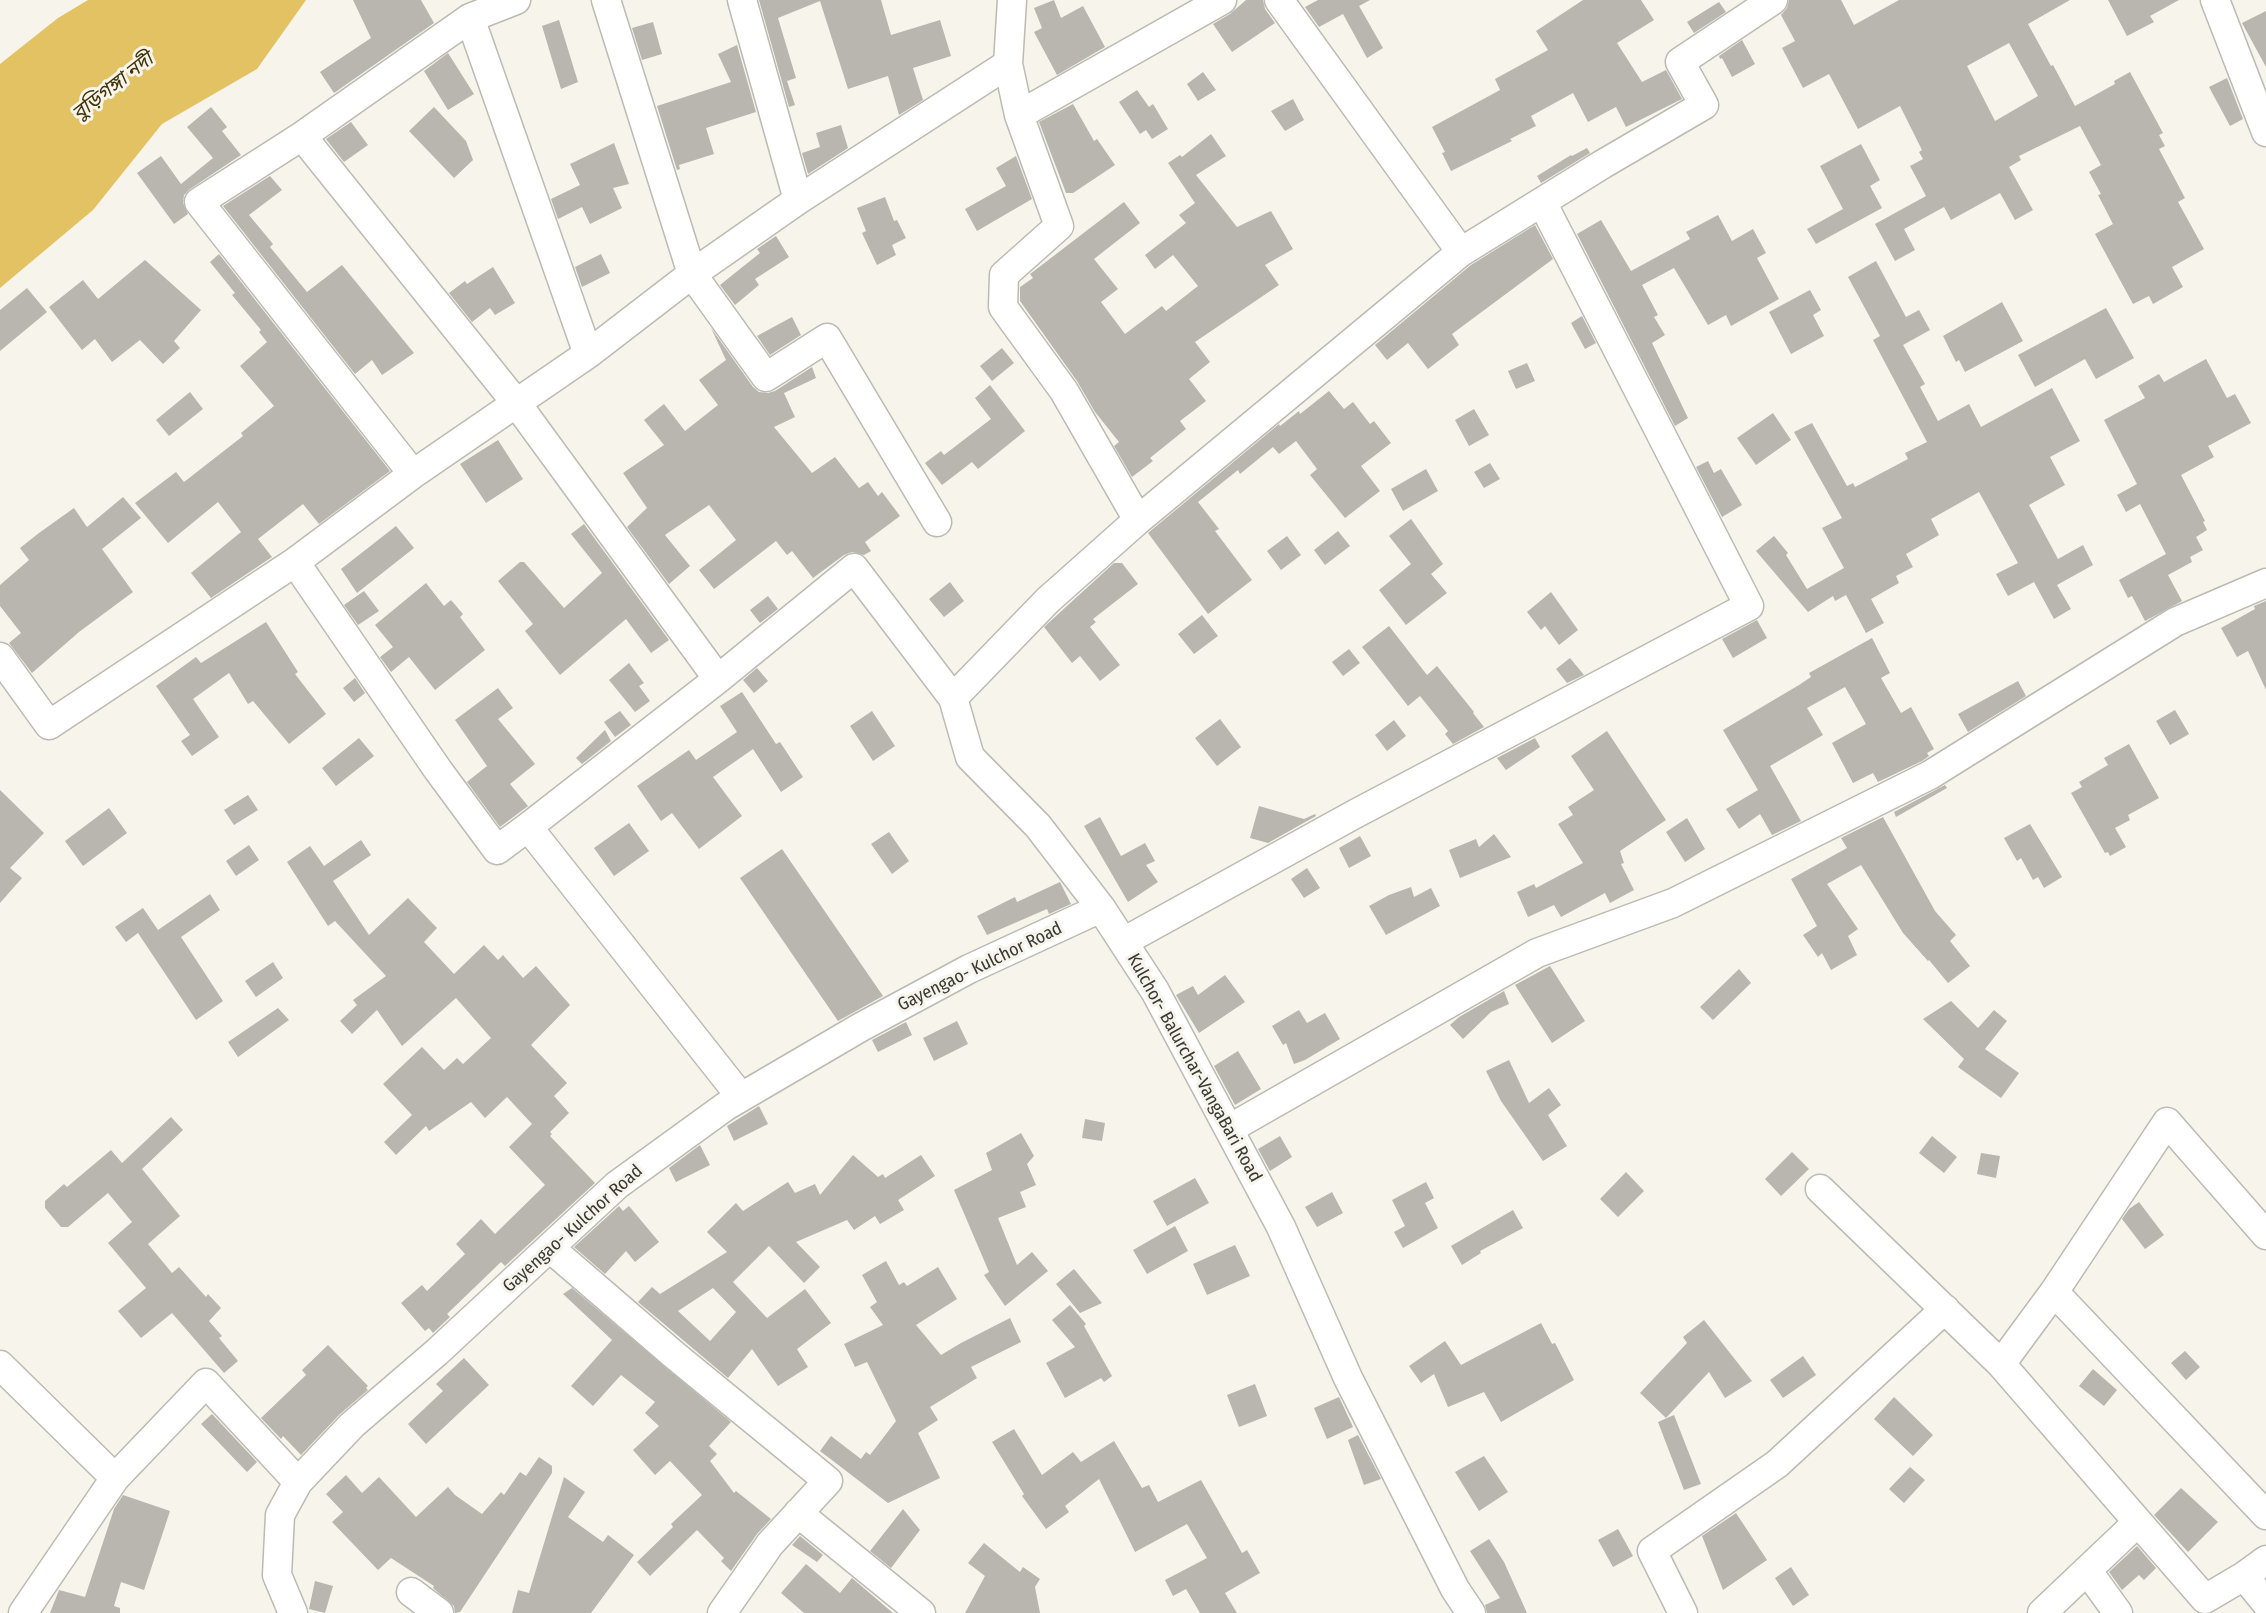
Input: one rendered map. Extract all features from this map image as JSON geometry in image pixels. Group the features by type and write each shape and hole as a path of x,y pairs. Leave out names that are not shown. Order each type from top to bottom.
{"street":[{"path":"413,474 199,202 302,136 470,18 516,0"},
{"path":"606,0 692,274 765,377 827,338 937,522"},
{"path":"742,0 798,200"},
{"path":"1011,0 1008,64 1019,115 1059,226 1004,275 1003,307 1064,391 1138,520"},
{"path":"1019,115 1222,0"},
{"path":"1279,0 1461,252"},
{"path":"295,562 438,770 497,850 718,679 854,568 953,698 1048,600 1138,520 1461,252 1704,105 1680,62 1773,0"},
{"path":"2216,0 2266,132"},
{"path":"470,18 588,354"},
{"path":"0,657 49,725 295,562 413,474 518,404 588,354 692,274 798,200 1008,64"},
{"path":"302,136 518,404 718,679"},
{"path":"1123,942 1355,814 1749,606 1542,202"},
{"path":"1228,1129 1536,953 1673,903 1930,775 2175,621 2266,583"},
{"name":"Kulchor- Balurchar-VangaBari Road","path":"953,698 970,757 1038,826 1101,908 1155,991 1281,1227 1348,1378 1455,1589 1471,1613"},
{"path":"528,827 741,1097"},
{"name":"Gayengao- Kulchor Road","path":"292,1613 277,1575 280,1515 298,1482 352,1425 437,1352 617,1185 741,1097 861,1027 969,969 1101,908"},
{"path":"2001,1364 2054,1292 2167,1122 2266,1235"},
{"path":"1820,1189 2001,1364 2138,1522 2194,1606 2255,1568 2266,1603"},
{"path":"550,1248 673,1354 828,1480 770,1544 723,1613"},
{"path":"2054,1292 2266,1515"},
{"path":"1683,1613 1652,1551 1778,1464 1945,1310"},
{"path":"0,1365 115,1478"},
{"path":"23,1613 115,1478 206,1383 298,1482"},
{"path":"798,1513 921,1613"},
{"path":"2042,1613 2138,1522"},
{"path":"2087,1570 2118,1613"},
{"path":"411,1592 439,1613"}],"water":[{"name":"বুড়িগঙ্গা নদী","path":"88,0 306,0 257,69 162,124 93,210 0,288 0,64 58,18"}],"building":[{"path":"353,0 421,0 434,23 334,93 320,72 371,38"},
{"path":"759,0 881,0 891,35 940,20 951,56 913,68 923,100 899,115 888,76 848,89 820,1 778,18 796,78 787,81 795,105 789,107"},
{"path":"1054,0 1061,18 1083,6 1105,47 1057,75 1034,32 1042,28 1034,8"},
{"path":"1246,0 1263,0 1265,9 1275,23 1232,52 1213,24 1230,14"},
{"path":"1318,0 1370,0 1359,6 1383,48 1367,58 1343,14 1319,27 1305,7"},
{"path":"1583,0 1641,0 1654,20 1617,43 1642,82 1666,70 1682,99 1626,127 1616,107 1588,122 1573,93 1531,116 1536,126 1510,139 1512,141 1451,171 1442,153 1445,152 1432,127 1500,90 1495,79 1548,50 1536,31"},
{"path":"1789,0 1841,0 1854,25 1899,0 2070,0 2028,24 2075,106 2115,84 2114,81 2130,72 2163,133 2159,135 2165,146 2159,149 2185,198 2178,202 2204,249 2172,267 2183,287 2153,304 2149,296 2133,304 2095,234 2113,224 2089,172 2101,165 2080,126 2019,156 2021,160 2009,167 2033,210 2015,220 2000,193 1951,220 1944,207 1904,229 1915,250 1895,261 1875,224 1926,196 1910,166 1923,159 1919,152 1922,150 1900,106 1858,129 1829,74 1803,88 1782,48 1795,41 1781,15 1787,8","holes":["2009,43 2038,96 1995,121 1967,66"]},
{"path":"2108,0 2179,0 2150,16 2154,22 2127,36"},
{"path":"1719,2 1726,12 1694,33 1687,22"},
{"path":"2266,11 2266,67 2242,23"},
{"path":"559,20 578,82 561,89 542,26"},
{"path":"653,22 662,54 642,60 632,28"},
{"path":"1742,40 1755,64 1732,77 1719,56"},
{"path":"737,45 756,112 706,128 714,154 679,165 680,169 677,170 657,106 731,82 718,54"},
{"path":"448,53 474,94 448,110 424,71"},
{"path":"1203,72 1216,90 1198,101 1187,84"},
{"path":"2227,78 2243,119 2230,126 2209,87"},
{"path":"1137,90 1149,107 1153,104 1168,129 1152,139 1146,130 1140,134 1119,102"},
{"path":"1293,99 1304,120 1285,131 1271,111"},
{"path":"1073,104 1094,141 1097,139 1115,165 1073,193 1066,193 1039,122"},
{"path":"211,107 227,127 222,131 241,155 184,195 183,203 188,214 174,224 137,173 161,156 181,184 213,158 187,127"},
{"path":"434,107 466,141 473,160 454,178 409,131"},
{"path":"351,122 368,145 344,162 326,139"},
{"path":"841,125 848,148 808,174 802,153 820,147 816,133"},
{"path":"1211,134 1226,156 1196,175 1237,227 1271,211 1293,249 1265,265 1279,285 1195,342 1210,362 1189,379 1206,401 1180,421 1186,429 1150,458 1153,461 1132,477 1114,446 1119,442 1095,412 1077,381 1020,301 1020,287 1033,278 1030,274 1124,202 1140,223 1094,259 1118,289 1101,302 1125,334 1162,306 1166,311 1198,286 1173,255 1155,269 1145,255 1186,223 1179,215 1195,203 1168,163 1180,155 1182,157"},
{"path":"614,143 629,184 613,188 622,208 590,224 582,207 558,219 551,199 580,185 570,164"},
{"path":"1861,144 1880,180 1870,186 1882,208 1816,244 1807,229 1843,209 1820,166"},
{"path":"1587,148 1590,153 1541,183 1537,176"},
{"path":"1016,156 1032,199 977,231 965,209 1006,186 996,168"},
{"path":"270,176 282,190 249,215 273,244 270,247 307,292 342,265 414,353 382,375 372,360 355,374 223,206"},
{"path":"885,197 894,221 897,220 906,238 892,245 896,255 877,265 862,233 866,231 857,208"},
{"path":"1718,215 1732,241 1753,229 1766,253 1757,258 1779,299 1731,326 1726,315 1708,325 1674,268 1642,285 1658,315 1654,317 1665,335 1652,343 1688,418 1675,426 1577,234 1601,220 1631,271 1690,239 1686,232"},
{"path":"1535,225 1553,259 1452,334 1459,345 1428,369 1408,343 1387,360 1375,345 1471,265"},
{"path":"776,236 789,257 755,279 759,285 735,305 720,285 760,253 757,249"},
{"path":"219,254 390,471 319,524 303,504 258,539 272,557 211,598 191,573 241,532 218,502 168,543 135,503 176,472 184,482 243,436 241,433 274,406 240,366 267,342 259,332 261,330 232,295 235,293 210,262"},
{"path":"601,254 610,273 582,287 575,267"},
{"path":"145,260 201,310 174,341 180,348 163,364 140,340 112,362 95,339 82,350 49,307 83,280 98,299"},
{"path":"1876,261 1906,317 1919,310 1930,330 1903,345 1925,384 1920,387 1938,421 1969,404 1981,427 2052,388 2080,441 2050,457 2065,485 2029,505 2058,559 2083,545 2093,565 2057,585 2071,609 2054,619 2034,582 2008,596 1996,574 2018,563 1979,492 1931,519 1939,535 1906,554 1913,567 1896,576 1899,583 1871,599 1884,623 1866,633 1846,595 1835,601 1833,596 1808,612 1756,551 1774,536 1788,553 1786,555 1807,589 1844,568 1822,528 1842,518 1794,432 1812,423 1847,486 1853,483 1855,487 1908,459 1905,453 1927,442 1873,340 1880,336 1848,277"},
{"path":"493,267 515,303 495,315 490,308 472,322 449,293 465,281 467,284"},
{"path":"27,288 47,312 0,351 0,310"},
{"path":"1810,290 1821,310 1813,315 1824,336 1791,354 1769,312"},
{"path":"2002,302 2023,341 1965,372 1959,360 1956,362 1943,336"},
{"path":"2106,308 2134,358 2096,379 2085,359 2035,387 2018,355"},
{"path":"1582,316 1596,343 1585,349 1571,323"},
{"path":"792,317 801,335 770,355 757,336"},
{"path":"711,328 759,392 775,391 812,367 816,378 784,393 795,417 774,427 812,473 835,457 859,488 868,482 878,496 882,492 900,516 865,542 871,551 864,555 852,552 844,555 813,578 792,551 787,555 776,541 714,589 699,570 736,540 709,505 665,535 690,566 669,584 627,527 647,508 623,473 664,445 644,420 664,404 685,431 718,405 699,380 726,360"},
{"path":"1002,348 1014,363 992,381 980,366"},
{"path":"2206,359 2227,398 2235,394 2251,423 2208,446 2214,457 2181,475 2205,521 2203,522 2207,530 2196,537 2203,550 2190,557 2192,562 2168,575 2182,601 2145,621 2132,596 2128,598 2119,580 2166,554 2140,504 2126,512 2117,495 2137,484 2104,420 2145,398 2138,386 2159,374 2164,382"},
{"path":"1527,363 1535,381 1516,389 1508,371"},
{"path":"990,385 1025,431 978,469 972,462 942,485 925,463 941,451 944,455 991,419 975,398"},
{"path":"1329,391 1344,409 1353,402 1370,424 1374,421 1391,443 1361,466 1380,491 1345,518 1310,475 1317,469 1296,441 1279,454 1273,447 1240,474 1238,470 1198,502 1219,529 1215,531 1252,580 1208,614 1148,533 1279,424 1280,426 1299,411 1300,414"},
{"path":"190,392 203,409 169,436 156,420"},
{"path":"1474,409 1489,435 1469,446 1455,420"},
{"path":"1773,413 1791,440 1756,465 1737,438"},
{"path":"498,440 523,479 486,503 460,464"},
{"path":"1708,461 1714,473 1721,469 1742,505 1722,517 1696,467"},
{"path":"1490,463 1500,479 1484,488 1474,472"},
{"path":"1426,469 1438,491 1403,511 1391,489"},
{"path":"123,497 141,518 102,549 133,592 79,632 32,673 9,643 21,633 0,606 0,585 29,560 20,548 39,533 74,508 87,527"},
{"path":"1411,519 1443,564 1431,574 1447,593 1406,625 1379,590 1411,564 1389,536"},
{"path":"584,524 669,640 651,653 626,619 560,675 525,631 533,624 498,581 520,562 524,562 564,608 602,573 571,534"},
{"path":"396,526 414,548 357,593 341,569"},
{"path":"1338,531 1350,546 1325,565 1314,550"},
{"path":"1287,536 1301,555 1281,570 1267,551"},
{"path":"1114,563 1122,563 1138,584 1093,619 1096,622 1090,627 1120,665 1100,681 1080,656 1072,663 1044,627"},
{"path":"950,582 964,601 944,617 929,599"},
{"path":"426,583 444,606 451,600 463,614 460,617 485,650 435,690 409,657 391,672 380,657 393,647 375,625"},
{"path":"364,591 379,611 358,625 344,605"},
{"path":"1551,592 1578,630 1559,645 1545,626 1541,630 1527,612"},
{"path":"768,596 778,609 760,623 750,610"},
{"path":"2266,601 2266,690 2248,651 2237,657 2221,628 2255,609 2254,606"},
{"path":"1202,615 1218,636 1194,654 1178,634"},
{"path":"1757,620 1767,638 1733,658 1722,639"},
{"path":"266,622 298,672 295,674 326,714 289,744 253,701 248,704 229,673 193,699 219,737 192,756 181,741 190,735 156,686 196,657 201,663"},
{"path":"1389,626 1427,675 1437,666 1484,727 1453,744 1445,734 1448,731 1420,696 1408,706 1362,647"},
{"path":"1872,638 1890,673 1881,678 1901,713 1911,707 1934,749 1927,753 1929,756 1922,761 1878,782 1873,773 1853,783 1832,743 1866,724 1845,687 1807,708 1823,735 1770,766 1801,821 1772,835 1760,814 1739,829 1726,809 1758,790 1723,730 1799,685 1811,677 1809,673"},
{"path":"1349,649 1360,663 1343,676 1332,662"},
{"path":"1570,658 1584,675 1567,683 1556,669"},
{"path":"629,663 644,683 639,686 650,701 635,712 609,680"},
{"path":"757,668 768,681 754,693 743,680"},
{"path":"355,678 365,693 354,702 343,688"},
{"path":"2018,681 2026,696 1968,732 1958,714"},
{"path":"498,688 513,708 498,719 535,764 510,784 528,806 500,827 467,782 487,766 455,720"},
{"path":"742,692 776,744 780,742 803,777 781,792 753,749 713,777 742,816 699,849 672,813 661,821 637,786 689,750 696,760 737,732 720,706"},
{"path":"2175,710 2189,734 2170,745 2156,721"},
{"path":"620,711 631,725 615,737 604,722"},
{"path":"872,711 895,746 873,761 850,726"},
{"path":"1220,719 1241,747 1217,766 1195,738"},
{"path":"1394,720 1406,736 1387,751 1375,735"},
{"path":"605,730 611,741 582,764 576,758"},
{"path":"1607,731 1666,820 1620,851 1624,863 1621,864 1634,890 1610,903 1605,893 1561,917 1554,905 1528,917 1517,892 1534,884 1536,888 1583,863 1558,824 1573,815 1568,807 1594,790 1571,756"},
{"path":"359,738 374,756 336,786 322,768"},
{"path":"1535,738 1540,747 1506,770 1497,758"},
{"path":"2129,744 2159,798 2128,815 2130,820 2115,828 2126,847 2110,856 2108,852 2105,853 2071,793 2082,787 2079,782 2108,765 2104,758"},
{"path":"1945,785 1947,788 1896,817 1894,812"},
{"path":"0,790 44,833 10,868 22,878 0,903"},
{"path":"248,795 258,810 234,825 224,810"},
{"path":"1259,806 1304,819 1315,814 1316,816 1268,843 1250,838"},
{"path":"109,808 127,833 83,866 65,841"},
{"path":"1100,817 1121,856 1145,843 1155,861 1146,865 1158,882 1128,902 1084,826"},
{"path":"1883,817 1935,911 1956,935 1950,941 1970,966 1948,983 1903,933 1861,865 1827,884 1858,929 1848,936 1857,955 1831,970 1822,953 1818,957 1803,935 1817,926 1791,879 1847,848 1841,838"},
{"path":"1687,818 1705,849 1685,862 1666,832"},
{"path":"629,823 649,851 614,876 594,848"},
{"path":"2030,824 2062,877 2044,888 2038,877 2033,880 2021,858 2017,861 2004,838"},
{"path":"889,832 909,861 892,874 871,844"},
{"path":"1494,834 1511,857 1460,878 1449,850 1476,839 1479,847"},
{"path":"1360,836 1371,856 1349,868 1339,848"},
{"path":"361,840 371,855 333,881 369,935 408,898 437,928 424,942 454,974 484,945 498,960 503,955 523,978 536,966 570,1005 531,1045 567,1083 554,1096 569,1113 550,1132 552,1134 550,1136 595,1183 505,1266 501,1262 447,1314 450,1317 433,1333 429,1328 425,1331 401,1303 422,1285 427,1291 465,1254 456,1244 481,1219 495,1234 545,1185 509,1147 532,1124 507,1097 485,1118 471,1102 429,1131 426,1126 396,1155 384,1142 412,1115 383,1084 422,1047 444,1070 457,1058 463,1064 491,1038 456,998 402,1046 377,1010 352,1034 340,1021 357,1005 353,1000 386,976 335,921 328,926 287,862 310,846 324,866"},
{"path":"249,845 259,860 236,876 226,861"},
{"path":"782,849 883,996 838,1021 740,878"},
{"path":"1307,868 1320,888 1304,898 1291,879"},
{"path":"1060,882 1071,904 1049,914 1047,909 987,935 977,916 1015,897 1017,902"},
{"path":"1411,887 1414,897 1431,888 1440,906 1386,935 1369,906"},
{"path":"210,894 220,910 181,937 223,1001 196,1020 138,933 126,942 115,927 143,908 158,930"},
{"path":"273,962 283,978 256,997 245,981"},
{"path":"1550,966 1585,1021 1552,1043 1515,985"},
{"path":"1739,969 1751,983 1713,1020 1700,1007"},
{"path":"1225,975 1245,1002 1199,1033 1176,995 1193,986 1198,995"},
{"path":"1504,991 1509,1004 1491,1012 1463,1039 1450,1025 1459,1017"},
{"path":"1951,1001 1978,1028 1994,1010 2007,1021 1985,1049 2019,1073 2001,1098 1958,1067 1964,1059 1923,1019"},
{"path":"278,1008 289,1020 238,1057 228,1042"},
{"path":"1299,1010 1307,1023 1325,1013 1340,1039 1294,1064 1286,1043 1283,1045 1272,1026"},
{"path":"957,1021 968,1044 934,1061 923,1038"},
{"path":"906,1022 912,1035 878,1052 872,1040"},
{"path":"1238,1051 1261,1089 1235,1105 1214,1066"},
{"path":"1509,1060 1529,1103 1549,1088 1561,1105 1548,1115 1567,1146 1543,1161 1501,1101 1486,1071"},
{"path":"759,1106 768,1124 734,1141 727,1126"},
{"path":"171,1117 183,1130 142,1169 180,1216 148,1244 172,1273 179,1267 206,1297 208,1294 221,1308 209,1321 222,1336 219,1338 238,1361 224,1373 172,1313 141,1338 118,1311 146,1288 108,1243 132,1222 108,1193 68,1227 61,1227 45,1208 45,1201 64,1184 67,1187 111,1150 122,1163"},
{"path":"1085,1119 1105,1123 1102,1141 1082,1138"},
{"path":"1021,1133 1034,1156 1027,1164 1036,1185 1020,1192 1026,1207 998,1218 1017,1265 1032,1252 1048,1271 1005,1306 984,1275 989,1272 954,1190 992,1170 986,1153"},
{"path":"1280,1136 1292,1157 1270,1171 1258,1149"},
{"path":"1932,1136 1957,1157 1944,1173 1919,1153"},
{"path":"700,1145 710,1165 676,1182 669,1168"},
{"path":"1792,1152 1809,1169 1781,1196 1765,1179"},
{"path":"1981,1153 2000,1156 1996,1178 1977,1174"},
{"path":"853,1155 878,1177 883,1174 885,1178 921,1155 935,1176 898,1200 904,1210 880,1224 875,1216 854,1230 847,1220 796,1242 820,1267 804,1283 769,1246 733,1282 767,1318 805,1289 831,1323 797,1349 808,1367 778,1386 752,1349 728,1378 638,1302 652,1287 660,1294 727,1252 707,1232 736,1203 743,1211 788,1182 795,1193 815,1184 820,1195","holes":["713,1288 736,1312 710,1341 678,1311"]},
{"path":"1626,1172 1644,1191 1618,1217 1600,1199"},
{"path":"1195,1178 1209,1203 1167,1226 1153,1201"},
{"path":"1426,1182 1434,1198 1425,1203 1438,1228 1403,1248 1394,1232 1405,1226 1392,1200"},
{"path":"1332,1192 1343,1213 1317,1227 1305,1207"},
{"path":"2139,1202 2164,1235 2145,1249 2122,1219 2129,1209"},
{"path":"619,1206 623,1211 629,1206 659,1242 635,1262 626,1251 605,1274 574,1247"},
{"path":"1513,1210 1523,1228 1480,1251 1481,1253 1462,1265 1451,1246"},
{"path":"1175,1226 1188,1251 1147,1274 1133,1250"},
{"path":"1235,1245 1250,1276 1207,1295 1193,1264"},
{"path":"886,1261 899,1285 904,1282 907,1286 938,1267 957,1299 916,1325 941,1355 1010,1318 1021,1342 971,1367 977,1378 930,1407 938,1420 918,1433 940,1478 888,1503 820,1451 831,1436 861,1459 866,1452 870,1455 896,1421 867,1362 855,1367 844,1344 883,1325 870,1307 877,1302 862,1275"},
{"path":"1074,1269 1102,1303 1080,1313 1056,1284"},
{"path":"572,1288 731,1422 709,1446 717,1454 710,1461 734,1493 736,1491 771,1519 757,1534 731,1571 721,1561 724,1558 697,1530 650,1576 637,1562 673,1527 671,1524 702,1495 670,1461 655,1475 633,1450 659,1426 645,1413 655,1402 621,1375 593,1406 571,1386 612,1340 563,1294"},
{"path":"1070,1305 1086,1324 1084,1326 1112,1376 1104,1382 1101,1378 1065,1398 1046,1363 1075,1347 1052,1320"},
{"path":"1704,1320 1752,1381 1725,1398 1709,1372 1666,1418 1640,1393 1687,1343 1683,1337"},
{"path":"1541,1323 1552,1344 1555,1343 1574,1380 1501,1422 1484,1392 1448,1407 1434,1374 1421,1383 1409,1366 1445,1341 1461,1365"},
{"path":"328,1345 368,1386 366,1388 368,1390 340,1414 301,1455 283,1436 281,1439 261,1418 306,1375 302,1370"},
{"path":"2185,1351 2200,1367 2186,1380 2171,1363"},
{"path":"1803,1356 1816,1375 1783,1398 1770,1380"},
{"path":"464,1358 489,1385 426,1444 408,1424 443,1391 436,1384"},
{"path":"2093,1369 2117,1390 2104,1406 2079,1386"},
{"path":"1255,1384 1267,1416 1239,1427 1227,1395"},
{"path":"1339,1397 1353,1427 1327,1439 1314,1408"},
{"path":"1894,1397 1933,1435 1913,1456 1874,1419"},
{"path":"212,1414 257,1462 247,1472 201,1424"},
{"path":"1674,1415 1701,1484 1684,1490 1658,1422"},
{"path":"1014,1429 1042,1475 1073,1452 1081,1462 1114,1441 1142,1488 1149,1485 1158,1502 1201,1480 1242,1553 1247,1550 1260,1573 1225,1593 1237,1613 1200,1613 1186,1589 1173,1596 1165,1580 1207,1558 1187,1524 1135,1552 1099,1479 1065,1506 1069,1512 1046,1529 1022,1496 1024,1494 992,1442"},
{"path":"1358,1435 1381,1479 1364,1485 1348,1440"},
{"path":"1484,1456 1508,1492 1479,1511 1455,1472"},
{"path":"539,1457 552,1466 552,1473 460,1612 455,1613 454,1606 433,1588 434,1586 391,1558 378,1570 332,1522 343,1512 326,1494 346,1475 362,1493 379,1477 416,1517 448,1487 455,1495 482,1514 501,1492 504,1495 520,1472 526,1476"},
{"path":"1910,1467 1925,1480 1904,1503 1889,1489"},
{"path":"564,1477 585,1492 568,1517 603,1542 608,1535 634,1555 591,1613 512,1613 518,1590 529,1593"},
{"path":"2181,1488 2218,1522 2188,1552 2154,1515"},
{"path":"123,1495 170,1511 144,1590 121,1582 114,1606 120,1608 120,1613 50,1613 59,1590 85,1597 114,1509"},
{"path":"903,1509 920,1530 891,1568 870,1551"},
{"path":"1736,1513 1767,1560 1723,1590 1702,1536"},
{"path":"1618,1529 1633,1556 1613,1567 1598,1540"},
{"path":"800,1536 823,1555 817,1562 792,1545"},
{"path":"1489,1539 1504,1562 1527,1613 1487,1613 1485,1605 1500,1598 1470,1551"},
{"path":"984,1543 1020,1572 1023,1567 1040,1579 1035,1587 1040,1613 965,1613 985,1576 968,1563"},
{"path":"2137,1546 2156,1568 2144,1580 2139,1575 2122,1590 2109,1572"},
{"path":"806,1564 840,1593 852,1578 893,1613 804,1613 781,1593"},
{"path":"1791,1567 1809,1595 1793,1606 1775,1578"},
{"path":"315,1581 333,1586 325,1613 309,1609"}]}
